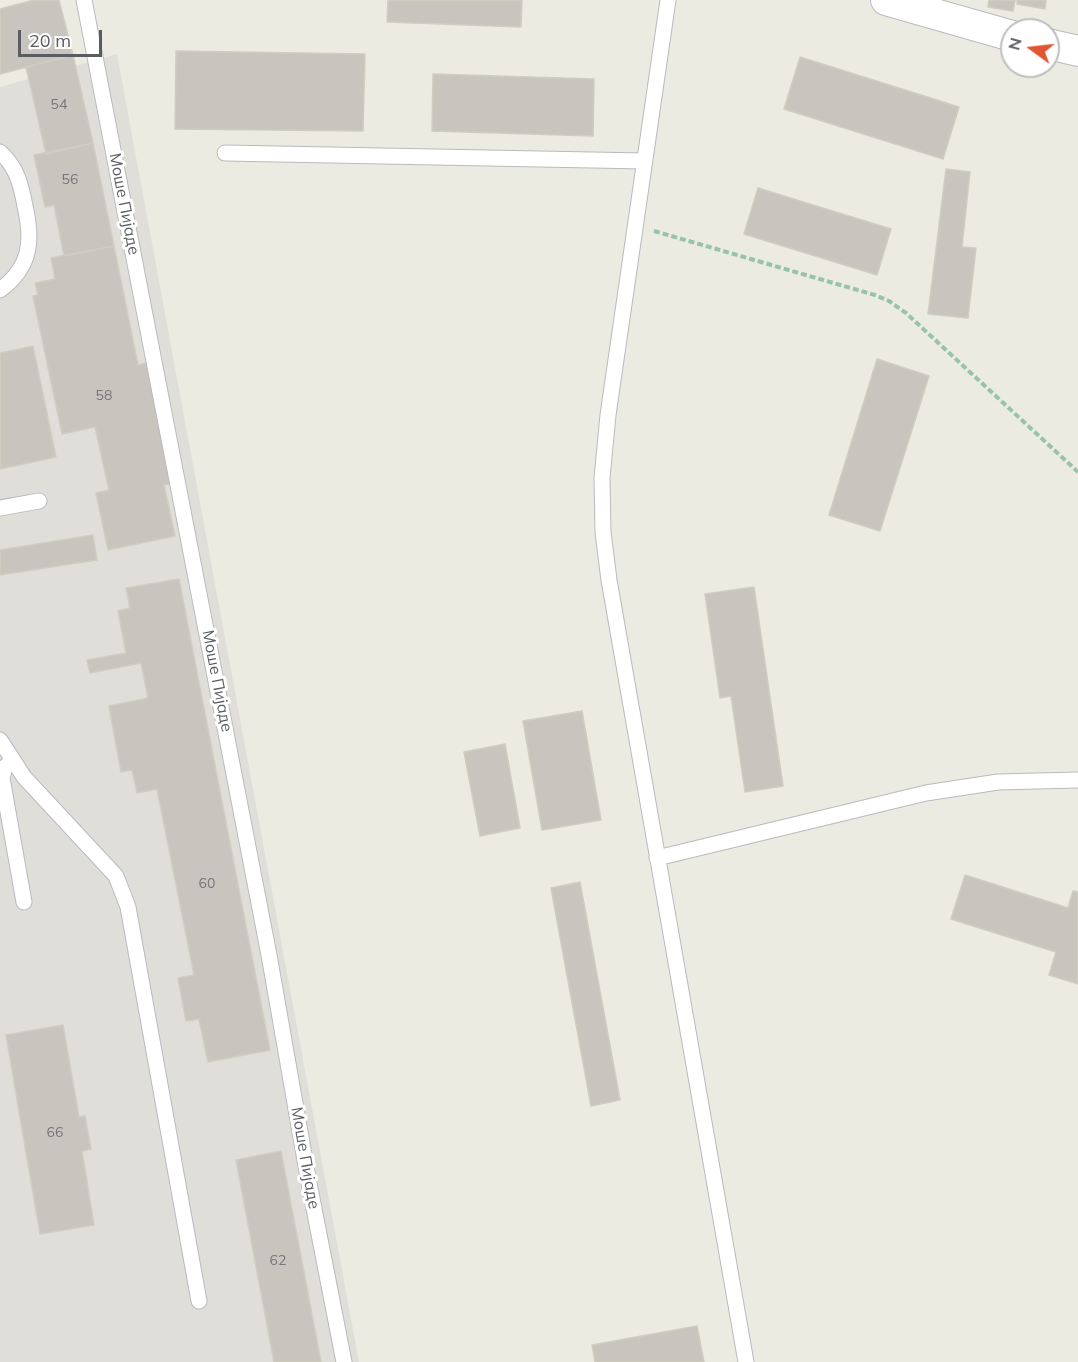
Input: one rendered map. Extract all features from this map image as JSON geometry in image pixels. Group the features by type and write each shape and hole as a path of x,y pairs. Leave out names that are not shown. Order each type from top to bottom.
{"street":[{"path":"886,0 1000,33"},
{"path":"1060,47 1078,51"}],"lane":[{"name":"Моше Пијаде","path":"84,0 269,955 309,1183 344,1362"},
{"path":"668,0 608,415 603,478 603,532 609,580 746,1362"},
{"path":"0,152 13,166 20,180 30,236 24,263 17,274 0,290"},
{"path":"225,153 645,161"},
{"path":"0,508 39,501"},
{"path":"0,741 24,777 116,876 128,907 199,1301"},
{"path":"12,761 5,767 2,778 24,902"},
{"path":"657,858 926,792 998,782 1078,780"}],"path":[{"path":"635,225 889,301 906,313 1078,472"}],"shaded area":[{"path":"117,54 359,1362 0,1362 0,87"}],"building":[{"path":"34,0 59,0 73,55 0,74 0,9"},
{"path":"388,0 522,0 521,27 387,22"},
{"path":"989,0 1015,0 1013,11 988,7"},
{"path":"1017,0 1046,0 1045,9 1017,4"},
{"path":"176,51 365,54 363,131 175,129"},
{"path":"73,55 93,143 46,154 26,67"},
{"path":"800,57 959,107 943,159 784,109"},
{"path":"433,74 594,79 593,136 432,131"},
{"path":"93,143 114,246 64,256 54,205 45,207 34,155"},
{"path":"946,169 970,172 962,247 976,248 968,318 928,314"},
{"path":"758,188 891,229 877,275 744,234"},
{"path":"114,246 138,365 147,363 173,483 164,485 175,536 108,550 96,493 109,490 95,427 62,434 33,296 38,295 35,283 55,279 51,258"},
{"path":"33,346 56,457 0,469 0,353"},
{"path":"877,359 929,376 880,531 829,515"},
{"path":"93,535 97,560 0,575 0,550"},
{"path":"179,579 270,1050 208,1062 199,1019 186,1021 178,978 194,975 157,789 137,793 132,770 121,772 109,706 148,698 141,663 90,673 87,660 126,653 118,611 130,608 126,588"},
{"path":"754,587 783,786 745,792 731,696 720,698 705,594"},
{"path":"582,711 601,820 542,830 523,721"},
{"path":"505,744 520,828 480,836 464,752"},
{"path":"965,875 1068,908 1073,891 1078,892 1078,984 1049,975 1056,952 951,919"},
{"path":"580,882 620,1100 591,1106 551,888"},
{"path":"63,1025 79,1117 85,1116 91,1149 82,1151 94,1225 40,1234 6,1035"},
{"path":"281,1151 321,1362 274,1362 236,1160"},
{"path":"697,1326 704,1362 595,1362 592,1345"}]}
